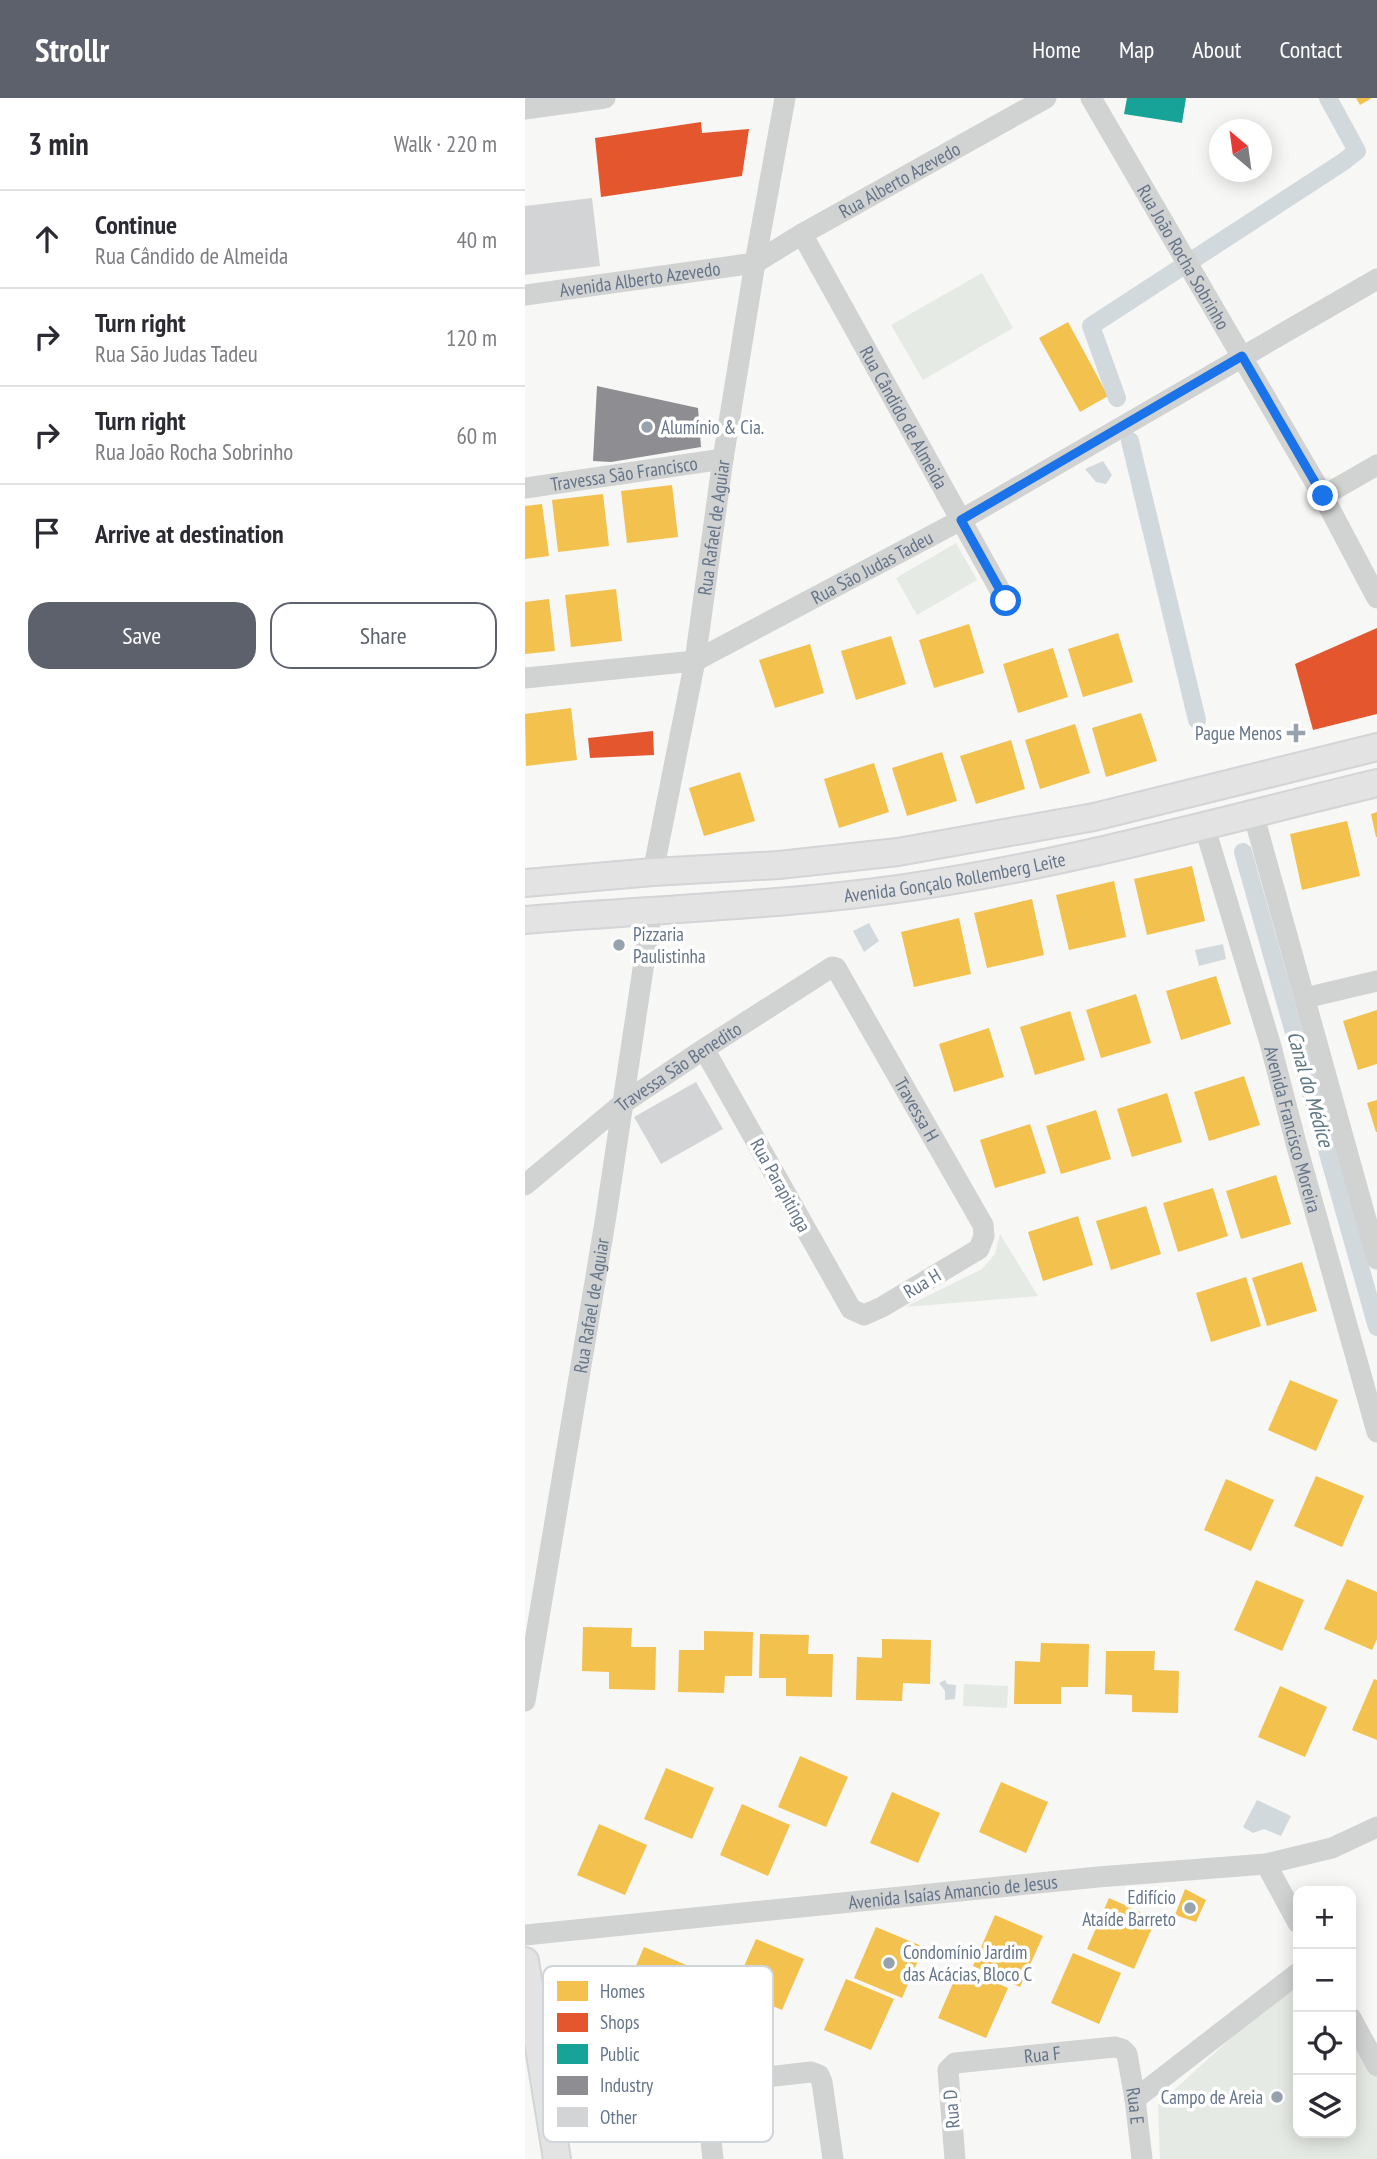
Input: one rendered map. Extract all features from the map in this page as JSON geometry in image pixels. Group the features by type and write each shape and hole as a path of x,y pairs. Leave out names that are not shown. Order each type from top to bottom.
{"main road":[{"name":"Avenida Gonçalo Rollemberg Leite","path":"525,883 779,864 898,852 1094,817 1377,747"},
{"name":"Avenida Gonçalo Rollemberg Leite","path":"525,920 838,896 911,887 1031,865 1377,783"},
{"path":"1031,865 1014,857 1013,847 1016,844 1094,817"},
{"path":"525,1961 543,2072"}],"street":[{"path":"525,109 605,98"},
{"name":"Rua Rafael de Aguiar","path":"653,872 695,661 723,459 785,98"},
{"name":"Rua Alberto Azevedo","path":"755,263 1046,98"},
{"name":"Rua João Rocha Sobrinho","path":"1091,98 1323,496 1377,598"},
{"name":"Rua Cândido de Almeida","path":"802,234 1006,601"},
{"name":"Avenida Alberto Azevedo","path":"525,295 755,263"},
{"name":"Rua São Judas Tadeu","path":"525,678 695,661 961,520 1377,279"},
{"name":"Travessa São Francisco","path":"525,488 723,459"},
{"path":"1323,496 1377,465"},
{"path":"1253,813 1377,1259"},
{"name":"Avenida Francisco Moreira","path":"1204,825 1270,1043 1300,1161 1377,1433"},
{"name":"Rua Rafael de Aguiar","path":"525,1702 606,1216 652,909"},
{"name":"Travessa São Benedito","path":"525,1185 622,1104 832,967 840,972"},
{"name":"Travessa H","path":"840,972 983,1225 984,1236 979,1249"},
{"path":"1305,998 1377,981"},
{"name":"Rua Parapitinga","path":"704,1049 851,1309 864,1315"},
{"name":"Rua H","path":"864,1315 979,1249"},
{"name":"Avenida Isaías Amancio de Jesus","path":"525,1935 1098,1877 1266,1864 1332,1848 1377,1827"},
{"path":"1266,1864 1293,1914"},
{"path":"1135,2099 1293,1977"},
{"path":"1356,2027 1377,2066"},
{"name":"Rua F","path":"955,2063 1115,2047 1127,2054"},
{"name":"Rua E","path":"1127,2054 1142,2159"},
{"name":"Rua D","path":"955,2063 948,2070 955,2159"},
{"path":"773,2076 811,2072 819,2074 833,2159"}],"shaded area":[{"path":"982,273 1013,328 923,380 891,325"},
{"path":"1103,461 1112,475 1106,484 1096,482 1085,469"},
{"path":"956,543 977,580 917,615 896,578"},
{"path":"869,923 879,941 864,952 853,931"},
{"path":"1223,944 1226,959 1199,966 1195,950"},
{"path":"1000,1234 1038,1296 905,1307 982,1269 995,1254"},
{"path":"945,1680 947,1684 956,1685 955,1699 945,1700 945,1691 939,1683"},
{"path":"964,1684 1008,1686 1007,1708 963,1706"},
{"path":"1257,1800 1291,1816 1281,1836 1264,1829 1253,1833 1243,1827"},
{"path":"1293,1981 1293,2138 1356,2138 1356,2033 1377,2074 1377,2159 1160,2159 1158,2105"}],"building: Homes":[{"path":"1356,98 1372,98 1360,105"},
{"path":"1068,322 1108,396 1080,412 1039,338"},
{"path":"672,485 678,537 627,543 621,491"},
{"path":"603,494 609,546 558,552 552,500"},
{"path":"542,504 549,556 525,559 525,506"},
{"path":"616,589 622,641 571,647 565,595"},
{"path":"549,599 555,651 525,654 525,602"},
{"path":"969,624 984,673 934,688 919,640"},
{"path":"1118,633 1133,682 1083,697 1068,649"},
{"path":"891,636 906,684 856,700 841,651"},
{"path":"810,644 824,693 775,708 759,660"},
{"path":"1053,648 1068,697 1018,713 1003,664"},
{"path":"571,708 577,760 526,766 525,714"},
{"path":"1141,713 1157,761 1106,777 1092,728"},
{"path":"1075,724 1090,773 1040,789 1025,740"},
{"path":"1011,740 1025,789 976,804 960,756"},
{"path":"942,752 957,801 907,816 892,768"},
{"path":"874,763 889,812 839,828 824,779"},
{"path":"740,772 755,821 704,836 689,788"},
{"path":"1377,812 1377,837 1376,837 1371,814"},
{"path":"1347,821 1360,876 1302,890 1290,834"},
{"path":"1192,866 1205,921 1147,935 1134,879"},
{"path":"1114,881 1126,937 1069,950 1056,895"},
{"path":"1032,899 1044,955 987,968 974,913"},
{"path":"959,918 971,974 914,987 901,932"},
{"path":"1216,976 1231,1024 1181,1040 1166,991"},
{"path":"1136,994 1151,1043 1101,1058 1086,1010"},
{"path":"1377,1010 1377,1064 1358,1070 1343,1021"},
{"path":"1070,1011 1085,1060 1035,1075 1020,1027"},
{"path":"989,1028 1004,1077 954,1092 939,1044"},
{"path":"1244,1076 1260,1125 1209,1141 1194,1092"},
{"path":"1167,1093 1182,1142 1132,1157 1117,1109"},
{"path":"1377,1100 1377,1132 1376,1132 1367,1103"},
{"path":"1096,1110 1111,1159 1061,1174 1046,1126"},
{"path":"1030,1124 1046,1173 995,1188 980,1140"},
{"path":"1276,1175 1291,1224 1241,1239 1226,1191"},
{"path":"1213,1188 1228,1236 1178,1252 1163,1203"},
{"path":"1146,1206 1161,1254 1111,1270 1096,1221"},
{"path":"1078,1216 1093,1265 1043,1281 1028,1232"},
{"path":"1302,1262 1317,1311 1267,1326 1252,1278"},
{"path":"1246,1277 1261,1326 1211,1342 1196,1293"},
{"path":"1290,1380 1338,1400 1316,1451 1268,1430"},
{"path":"1316,1476 1364,1496 1342,1547 1294,1526"},
{"path":"1226,1479 1274,1500 1251,1551 1204,1530"},
{"path":"1347,1579 1377,1592 1377,1639 1372,1650 1324,1629"},
{"path":"1256,1580 1304,1600 1282,1651 1234,1630"},
{"path":"583,1627 632,1628 631,1647 656,1647 655,1690 609,1689 609,1672 582,1671"},
{"path":"704,1631 753,1632 752,1676 725,1676 724,1693 678,1692 679,1650 704,1650"},
{"path":"760,1634 809,1635 808,1654 833,1654 832,1697 786,1696 786,1678 759,1678"},
{"path":"882,1639 931,1640 930,1684 903,1683 902,1701 856,1700 857,1657 882,1658"},
{"path":"1041,1643 1089,1644 1088,1687 1061,1687 1061,1704 1014,1704 1015,1661 1040,1662"},
{"path":"1106,1651 1155,1651 1154,1670 1179,1671 1178,1713 1132,1712 1132,1695 1105,1694"},
{"path":"1374,1679 1377,1680 1377,1740 1352,1730"},
{"path":"1280,1686 1327,1707 1305,1757 1258,1737"},
{"path":"800,1756 848,1777 826,1827 778,1807"},
{"path":"666,1768 714,1788 692,1839 644,1819"},
{"path":"1001,1782 1048,1802 1026,1853 979,1832"},
{"path":"892,1792 940,1813 918,1863 870,1843"},
{"path":"742,1804 790,1825 768,1876 720,1855"},
{"path":"599,1824 647,1845 625,1895 577,1875"},
{"name":"Edifício Ataíde Barreto","path":"1185,1889 1206,1900 1196,1922 1175,1915"},
{"path":"1109,1898 1156,1919 1134,1969 1087,1949"},
{"path":"995,1915 1043,1936 1020,1987 973,1966"},
{"name":"Condomínio Jardim das Acácias, Bloco C","path":"876,1927 924,1947 902,1998 854,1978"},
{"path":"756,1939 804,1959 782,2010 773,2006 773,1966 744,1966"},
{"path":"644,1947 689,1966 636,1966"},
{"path":"1073,1953 1121,1973 1099,2024 1051,2003"},
{"path":"960,1967 1008,1988 986,2038 938,2018"},
{"path":"846,1979 894,1999 871,2050 824,2030"}],"building: Shops":[{"path":"701,122 702,133 749,129 742,176 601,197 595,138"},
{"path":"1377,628 1377,714 1313,730 1295,664"},
{"path":"653,731 654,755 590,758 588,738"}],"building: Public":[{"path":"1127,98 1186,98 1182,123 1124,114"}],"building: Industry":[{"name":"Alumínio & Cia.","path":"597,386 698,408 701,447 611,462 593,461"}],"building: Other":[{"path":"592,198 600,266 525,275 525,206"},
{"path":"696,1082 723,1129 661,1164 634,1117"}],"waterway":[{"path":"1117,398 1091,326 1357,151 1328,98"},
{"path":"1130,441 1197,720"},
{"name":"Canal do Médice","path":"1243,852 1377,1327"}],"place":[{"name":"Alumínio & Cia.","path":"647,427"},
{"name":"Pague Menos","path":"1296,733"},
{"name":"Pizzaria Paulistinha","path":"619,945"},
{"name":"Edifício Ataíde Barreto","path":"1190,1908"},
{"name":"Condomínio Jardim das Acácias, Bloco C","path":"889,1963"},
{"name":"Campo de Areia","path":"1277,2097"}],"route":[{"path":"1006,601 961,520 1242,356 1323,496"}]}
